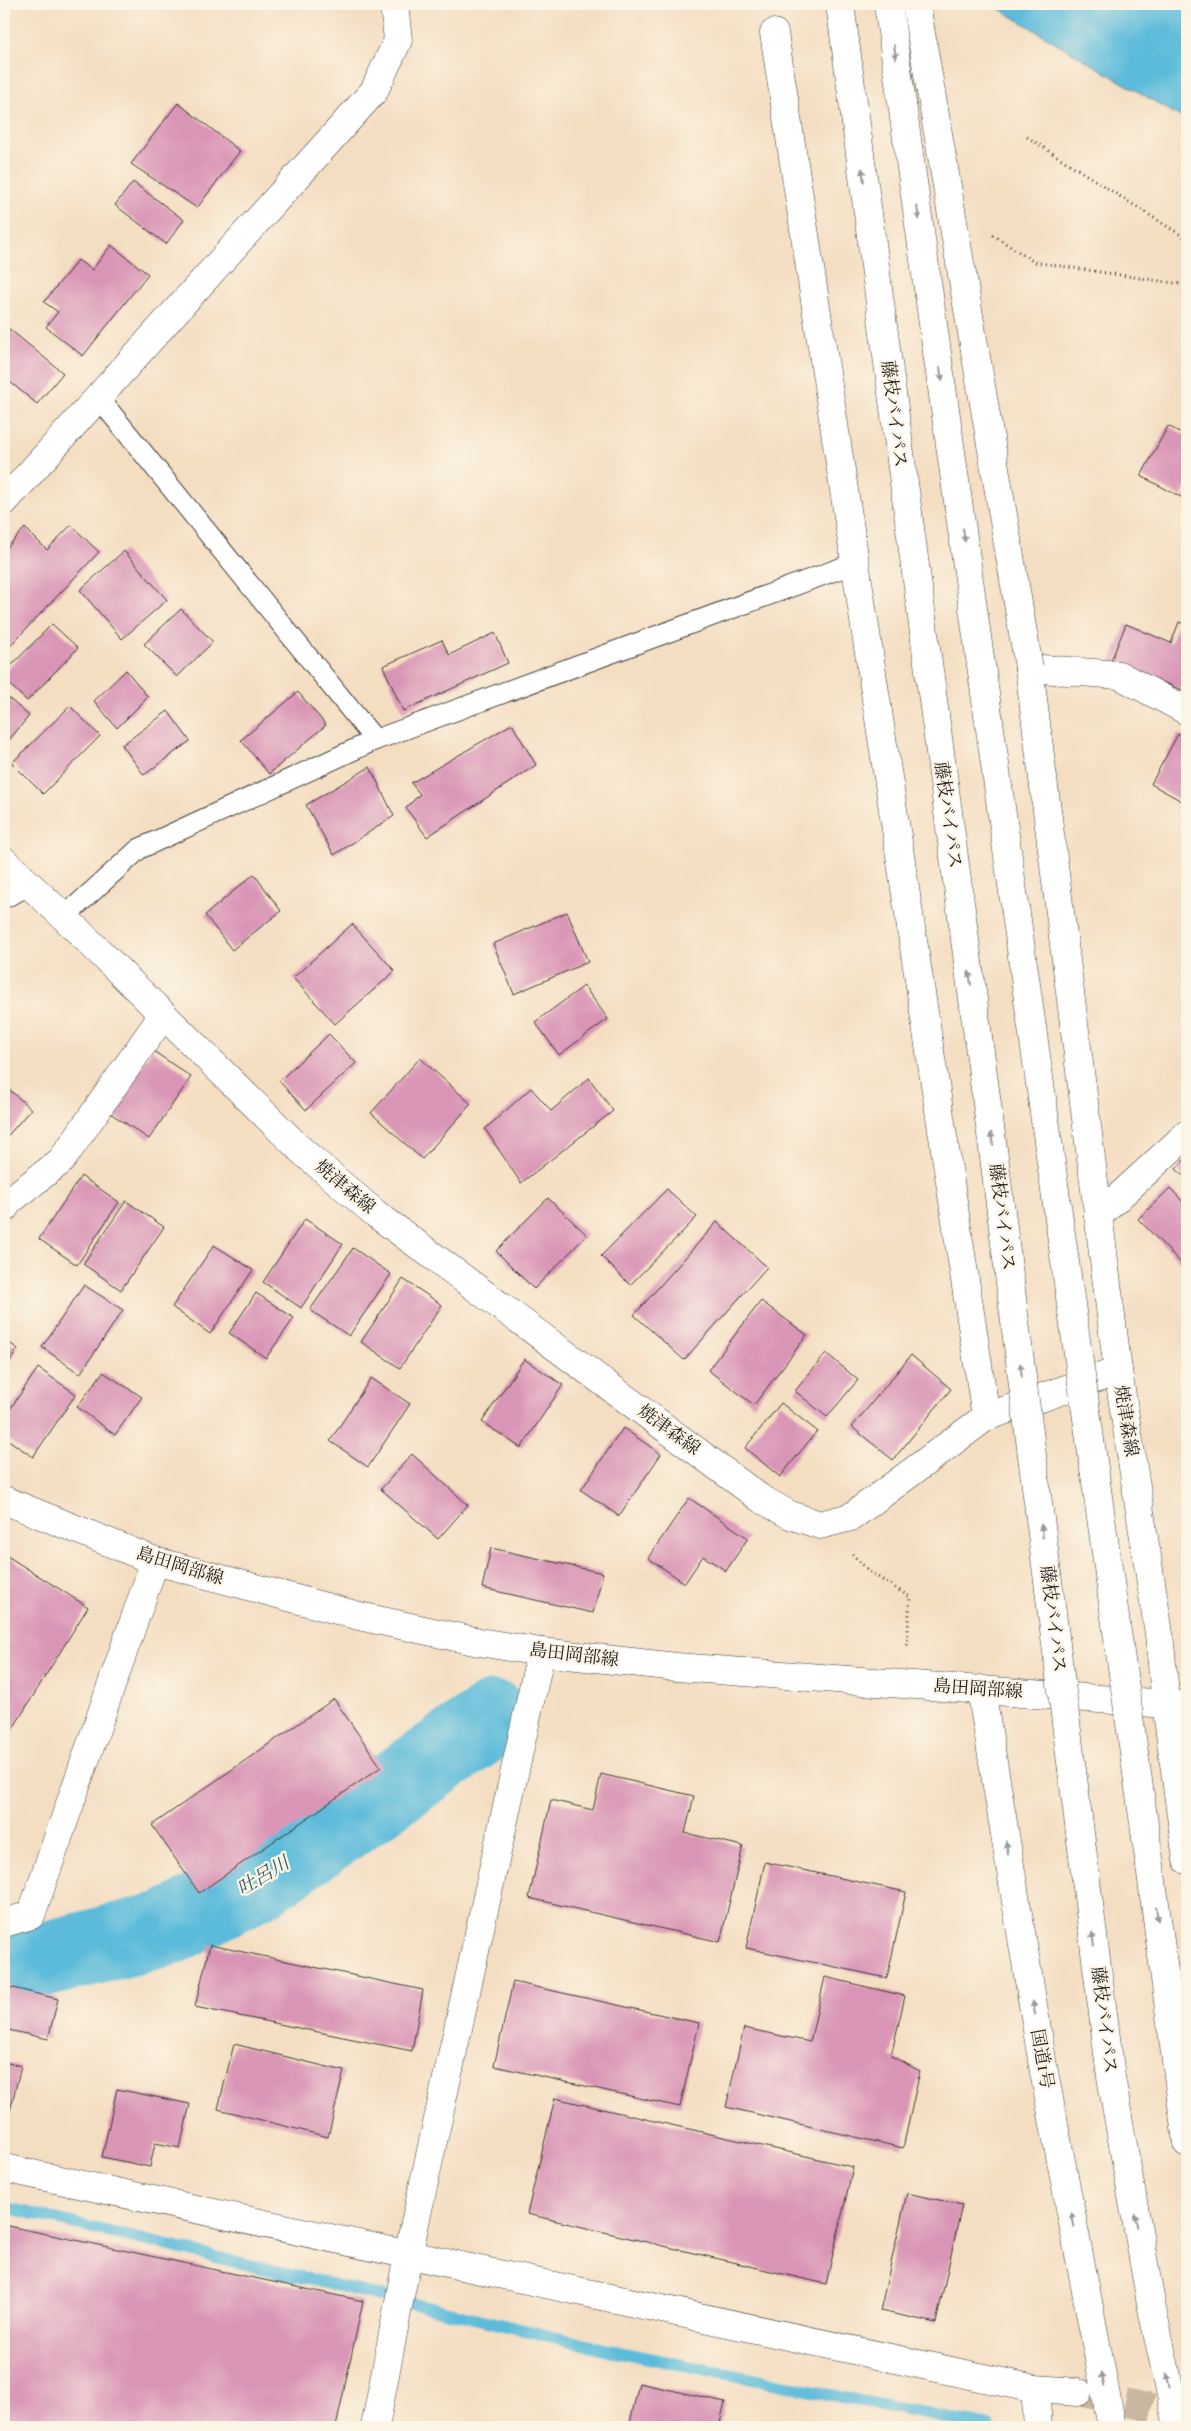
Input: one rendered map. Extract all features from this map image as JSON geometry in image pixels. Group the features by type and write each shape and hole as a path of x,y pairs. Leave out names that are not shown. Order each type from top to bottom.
{"main road":[{"path":"4,502 374,91 398,40 394,4"},
{"name":"藤枝バイパス","path":"840,4 993,1149 1111,2077 1152,2308 1178,2427"},
{"path":"888,4 1150,1866 1187,2143"},
{"path":"916,4 1029,668 1118,1371"},
{"path":"774,33 986,1417"},
{"path":"1029,668 1119,675 1187,711"},
{"name":"焼津森線","path":"4,861 64,917 302,1151 376,1214 760,1498 790,1515 820,1525 852,1517 986,1417 1118,1371 1159,1634 1176,1704"},
{"path":"4,1209 8,1202 61,1161 163,1015"},
{"path":"1098,1216 1187,1134"},
{"name":"島田岡部線","path":"4,1500 155,1561 359,1616 479,1642 541,1652 677,1667 1176,1704"},
{"path":"4,1923 31,1915 155,1561"},
{"path":"375,2427 408,2255 541,1652"},
{"name":"国道1号","path":"980,1689 1043,2062 1112,2427"},
{"path":"1176,1704 1187,1860"},
{"path":"4,2168 1035,2389 1078,2392"},
{"path":"1035,2389 1038,2427"}],"lane":[{"path":"98,397 376,740"},
{"path":"64,917 139,850 376,740 855,563"},
{"path":"4,898 30,885"}],"path":[{"path":"1027,137 1187,239"},
{"path":"820,1525 871,1572 910,1597 905,1684"}],"water":[{"path":"991,4 1187,4 1187,121"}],"building":[{"path":"178,103 240,151 197,208 131,164"},
{"path":"133,182 184,220 166,244 115,205"},
{"path":"111,245 148,274 83,356 46,327 58,312 44,302 78,260 92,270"},
{"path":"7,327 63,373 37,404 4,377 4,331"},
{"path":"1168,426 1187,436 1187,485 1181,497 1141,476"},
{"path":"71,525 99,552 7,649 4,646 4,551 25,528 47,550"},
{"path":"124,551 167,600 122,639 80,590"},
{"path":"181,609 213,642 177,677 144,644"},
{"path":"1179,622 1187,625 1187,692 1111,661 1126,624 1171,643"},
{"path":"52,624 78,648 27,701 4,679 4,673"},
{"path":"495,633 508,663 403,711 383,666 442,640 449,655"},
{"path":"126,670 148,697 117,728 94,701"},
{"path":"298,692 326,725 269,774 241,740"},
{"path":"4,694 29,716 4,746"},
{"path":"70,706 100,736 43,794 12,763"},
{"path":"168,711 190,741 144,775 122,745"},
{"path":"512,724 536,765 427,837 406,808 420,794 411,783"},
{"path":"1178,734 1187,739 1187,804 1151,784"},
{"path":"370,767 394,816 334,855 306,805"},
{"path":"254,874 281,911 232,950 205,915"},
{"path":"567,912 588,962 514,994 493,944"},
{"path":"352,924 395,971 335,1024 293,978"},
{"path":"584,986 608,1019 559,1055 535,1022"},
{"path":"329,1034 356,1063 306,1110 279,1081"},
{"path":"152,1050 191,1077 149,1139 110,1113"},
{"path":"420,1058 471,1104 422,1159 371,1113"},
{"path":"4,1065 9,1070 4,1082"},
{"path":"589,1078 613,1111 521,1183 485,1129 531,1088 551,1111"},
{"path":"4,1085 31,1109 4,1140"},
{"path":"1187,1157 1187,1179 1176,1169"},
{"path":"81,1176 119,1202 77,1265 39,1239"},
{"path":"1170,1188 1187,1206 1187,1269 1138,1219"},
{"path":"667,1189 697,1217 630,1285 601,1256"},
{"path":"548,1198 587,1235 534,1289 496,1251"},
{"path":"126,1201 164,1227 121,1290 83,1264"},
{"path":"305,1219 343,1244 301,1308 263,1282"},
{"path":"717,1222 767,1267 684,1360 634,1315"},
{"path":"214,1245 253,1270 210,1334 172,1307"},
{"path":"353,1248 391,1274 349,1336 310,1310"},
{"path":"403,1279 442,1305 400,1368 361,1342"},
{"path":"84,1285 123,1310 80,1374 42,1347"},
{"path":"256,1293 294,1318 266,1358 229,1333"},
{"path":"761,1301 807,1335 754,1405 708,1370"},
{"path":"4,1339 18,1349 4,1370"},
{"path":"826,1353 858,1380 827,1417 795,1391"},
{"path":"911,1355 951,1389 893,1460 852,1427"},
{"path":"524,1359 563,1385 521,1448 482,1422"},
{"path":"38,1368 76,1394 33,1457 4,1437 4,1418"},
{"path":"103,1372 142,1397 115,1435 77,1407"},
{"path":"371,1378 410,1404 368,1467 330,1441"},
{"path":"781,1403 817,1431 780,1477 745,1448"},
{"path":"623,1428 661,1454 619,1516 581,1490"},
{"path":"412,1454 468,1505 438,1539 381,1489"},
{"path":"689,1498 748,1538 726,1571 703,1556 685,1583 648,1558"},
{"path":"491,1548 603,1573 593,1613 482,1588"},
{"path":"4,1554 88,1607 4,1743"},
{"path":"334,1699 381,1767 199,1893 152,1825"},
{"path":"601,1774 694,1796 685,1833 743,1846 720,1942 529,1898 551,1800 593,1810"},
{"path":"765,1862 906,1892 887,1978 746,1948"},
{"path":"210,1945 423,1990 412,2051 195,2007"},
{"path":"825,1977 905,1996 891,2056 920,2071 903,2148 726,2107 744,2028 810,2042"},
{"path":"513,1982 699,2023 680,2107 494,2066"},
{"path":"5,1986 58,1999 48,2039 4,2029"},
{"path":"234,2044 344,2071 328,2137 218,2109"},
{"path":"4,2062 21,2066 4,2136"},
{"path":"117,2089 190,2104 180,2148 155,2143 150,2167 102,2157"},
{"path":"555,2098 853,2167 826,2284 527,2214"},
{"path":"907,2193 962,2205 936,2323 880,2311"},
{"path":"4,2225 363,2301 336,2427 4,2427"},
{"path":"639,2383 725,2402 719,2427 629,2427"}],"waterway":[{"name":"吐呂川","path":"4,1970 168,1928 261,1880 494,1719"},
{"path":"4,2207 609,2350 989,2427"}],"tunnel":[{"path":"1084,2393 1187,2416"}]}
